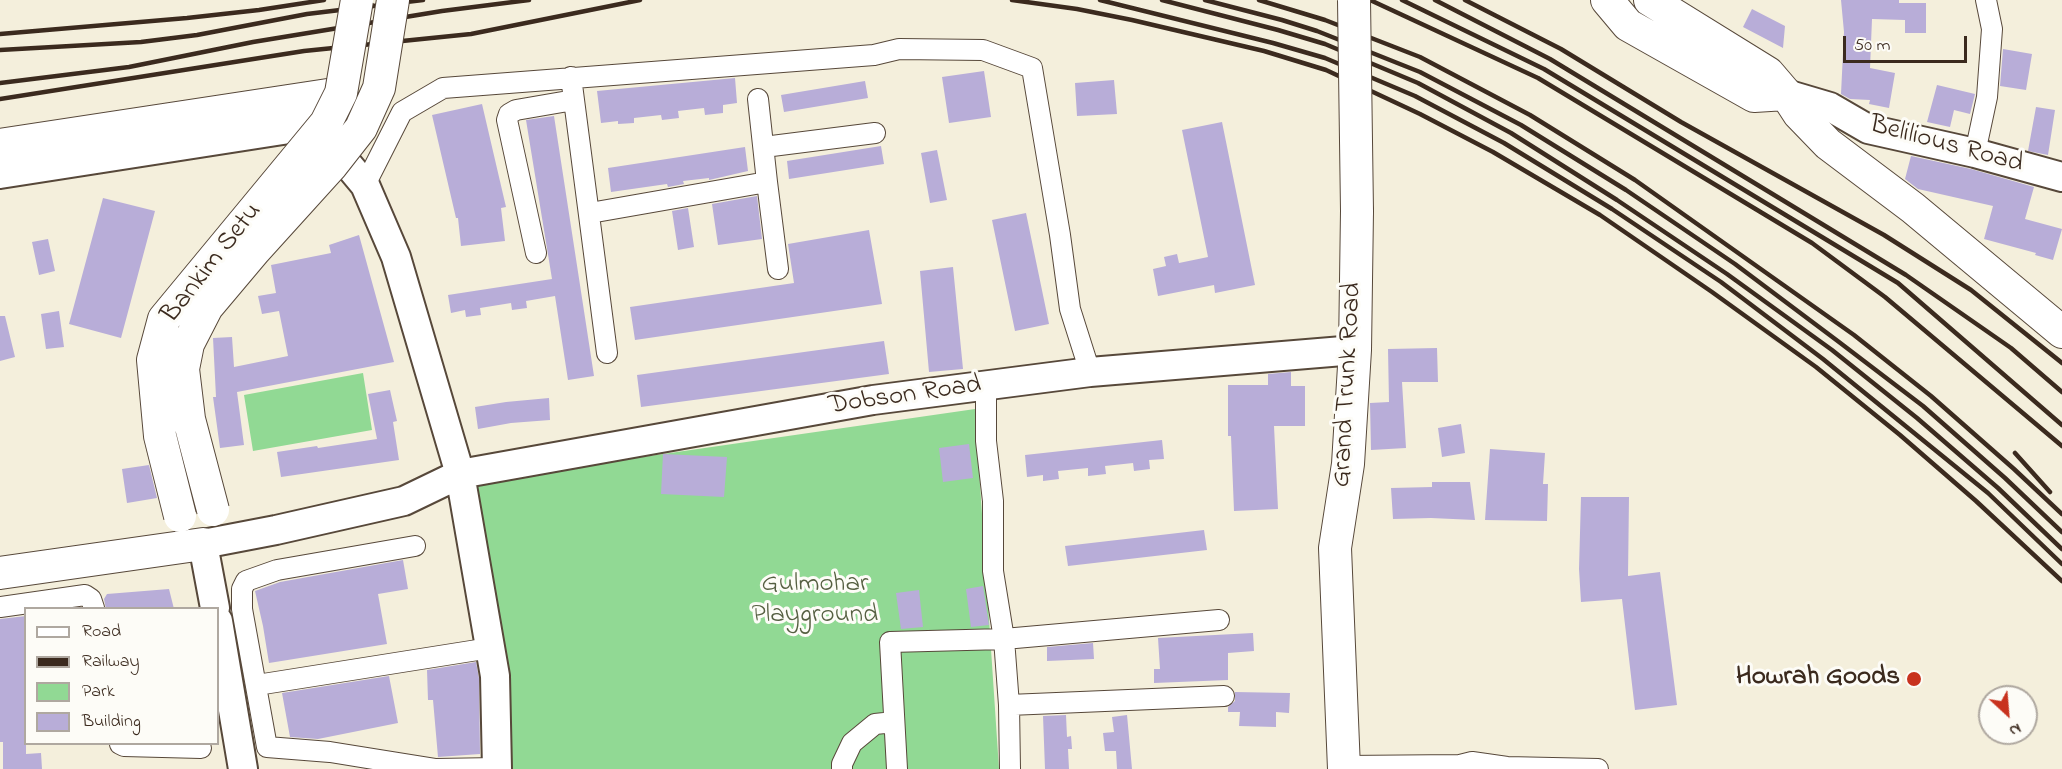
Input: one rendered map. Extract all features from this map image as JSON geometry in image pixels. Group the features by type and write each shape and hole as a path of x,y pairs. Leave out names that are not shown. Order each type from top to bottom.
{"main road":[{"name":"Bankim Setu","path":"203,544 180,516 160,436 153,360 164,319 326,123 340,93 357,0"},
{"name":"Bankim Setu","path":"203,544 213,510 189,418 183,369 188,344 207,307 255,250 333,165 361,128 379,88 393,0"},
{"name":"Grand Trunk Road","path":"1344,768 1335,548 1348,464 1355,350 1357,210 1354,0"},
{"path":"1607,0 1628,25 1754,96 1786,94"},
{"path":"1650,0 1768,73 1799,114 1828,144 1913,208 2062,332"},
{"path":"0,145 340,93"},
{"name":"Belilious Road","path":"1786,94 1830,106 1868,129 1975,153 2062,177"},
{"path":"0,174 315,125 365,185 396,257 460,474 495,676 497,769"},
{"name":"Dobson Road","path":"203,544 404,501 460,474 861,402 1090,372 1355,350"},
{"path":"0,573 203,544 215,607"},
{"path":"219,627 243,769"}],"street":[{"path":"1975,153 1987,97 1992,29 1986,0"},
{"path":"365,185 402,112 443,88 874,55 899,49 982,51 1032,68 1070,309 1090,372"},
{"path":"571,77 607,353"},
{"path":"758,99 778,269"},
{"path":"536,253 507,120 509,114 516,110 574,100"},
{"path":"764,147 875,133"},
{"path":"590,213 767,182"},
{"path":"986,385 986,441 993,501 993,571 1004,639 1009,705 1010,769"},
{"path":"415,546 277,570 246,581 242,589 242,609 267,747 330,752 436,769 497,769"},
{"path":"0,607 85,595 91,599 93,607"},
{"path":"897,769 890,642 1004,639 1219,620"},
{"path":"257,685 490,648"},
{"path":"1009,705 1224,696"},
{"path":"842,769 852,743 875,724 894,722"},
{"path":"122,745 201,748"},
{"path":"1344,768 1460,765 1472,762 1507,767 1598,769"}],"green space":[{"path":"363,373 372,430 253,451 244,395"},
{"name":"Gulmohar Playground","path":"975,409 999,769 507,769 476,481"}],"building":[{"path":"1841,0 1899,0 1899,3 1926,3 1926,33 1905,33 1905,20 1872,19 1870,68 1895,73 1889,108 1869,104 1870,100 1850,99 1841,94 1844,32"},
{"path":"1752,9 1785,26 1783,48 1743,27"},
{"path":"2003,49 2032,54 2026,90 2000,86"},
{"path":"984,71 991,117 949,123 942,77"},
{"path":"735,78 737,103 723,105 723,113 705,115 704,108 678,111 679,118 662,120 661,115 634,118 634,123 618,124 618,121 601,123 597,91"},
{"path":"1114,80 1117,114 1077,116 1075,83"},
{"path":"865,81 868,98 784,112 781,95"},
{"path":"1937,85 1975,94 1970,114 1954,110 1950,127 1927,122"},
{"path":"482,104 506,207 501,208 505,241 461,246 458,218 456,218 432,115"},
{"path":"2036,107 2055,110 2048,155 2028,151"},
{"path":"554,116 594,376 568,380 555,296 526,301 527,308 512,310 511,303 480,308 481,315 466,317 465,310 451,313 448,295 552,279 526,120"},
{"path":"1222,122 1255,285 1215,293 1214,285 1158,296 1153,269 1166,266 1164,257 1177,254 1179,263 1208,257 1182,130"},
{"path":"881,146 884,164 789,179 787,161"},
{"path":"745,147 748,171 709,180 709,178 683,181 684,184 668,187 667,184 611,192 608,168"},
{"path":"937,150 947,200 930,203 921,153"},
{"path":"1911,156 1971,169 2034,187 2025,219 2062,229 2053,260 1984,239 1993,206 1918,189 1905,179"},
{"path":"757,196 762,239 718,245 712,204"},
{"path":"103,198 155,211 121,338 69,324"},
{"path":"688,208 694,247 678,250 672,211"},
{"path":"1026,213 1049,324 1015,331 992,220"},
{"path":"869,230 882,304 635,340 630,307 794,283 788,244"},
{"path":"359,235 394,362 237,392 244,445 220,448 213,397 216,397 213,338 232,337 234,367 288,356 279,311 262,314 258,296 276,293 271,265 331,253 329,245"},
{"path":"48,239 55,271 39,275 32,242"},
{"path":"953,267 963,369 929,372 920,271"},
{"path":"59,311 64,347 46,349 41,314"},
{"path":"0,316 5,316 15,357 0,361"},
{"path":"884,341 889,374 641,407 637,375"},
{"path":"1437,348 1438,382 1402,382 1406,448 1371,450 1370,403 1389,402 1388,349"},
{"path":"1291,372 1291,386 1305,386 1305,426 1274,426 1278,509 1234,511 1231,436 1228,436 1228,385 1268,385 1268,374"},
{"path":"390,390 397,421 393,422 399,460 281,477 277,452 377,439 368,394"},
{"path":"549,398 550,420 511,423 478,429 475,407"},
{"path":"1461,424 1465,453 1442,457 1438,428"},
{"path":"1162,440 1164,459 1149,460 1150,469 1134,471 1133,463 1105,466 1106,474 1088,476 1088,468 1058,471 1059,479 1043,481 1043,475 1027,477 1025,455"},
{"path":"969,444 973,478 943,482 939,448"},
{"path":"1490,449 1545,453 1543,484 1548,484 1547,521 1485,520"},
{"path":"663,454 727,457 724,497 661,494"},
{"path":"149,465 157,498 127,503 122,469"},
{"path":"1432,482 1470,482 1475,520 1393,519 1391,488 1432,487"},
{"path":"1581,497 1629,497 1628,576 1660,572 1677,705 1635,710 1622,599 1581,602 1579,569"},
{"path":"1204,530 1207,550 1068,566 1065,546"},
{"path":"403,560 408,589 378,594 387,644 269,663 255,591 280,582"},
{"path":"983,586 989,625 971,627 966,589"},
{"path":"169,589 174,607 106,607 104,599 107,594"},
{"path":"919,590 923,627 901,629 896,593"},
{"path":"24,616 24,745 26,745 26,754 41,753 42,769 3,769 3,742 0,742 0,619"},
{"path":"1253,633 1254,651 1228,653 1228,680 1154,683 1154,669 1160,669 1158,638"},
{"path":"1093,643 1094,659 1047,661 1047,647"},
{"path":"476,662 479,678 480,754 438,757 433,700 428,700 427,670"},
{"path":"389,676 398,723 318,739 290,737 282,693"},
{"path":"1235,692 1290,693 1289,713 1276,712 1276,727 1239,726 1240,712 1228,712 1228,707 1235,701"},
{"path":"1066,715 1067,737 1071,736 1072,749 1068,749 1069,769 1045,769 1043,716"},
{"path":"1127,715 1132,769 1117,769 1116,751 1105,751 1103,733 1114,732 1112,717"}],"railway":[{"path":"0,34 187,18 324,0"},
{"path":"0,50 141,42 197,35 307,14 423,0"},
{"path":"0,83 129,67 253,42 442,11 529,0"},
{"path":"0,99 304,51 471,34 640,0"},
{"path":"1012,0 1077,9 1132,20 1264,51 1326,70 1420,114 1493,152 1600,215 1816,367 1900,435 1976,501 2062,581"},
{"path":"1100,0 1325,58 1415,96 1504,143 1612,209 1721,282 1823,359 1988,493 2062,564"},
{"path":"1162,0 1325,44 1418,83 1511,133 1617,200 1727,274 1832,350 1917,418 1998,488 2062,549"},
{"path":"1205,0 1317,31 1420,72 1521,125 1626,190 1735,264 1923,406 2062,532"},
{"path":"1259,0 1325,20 1420,57 1530,115 1635,180 1854,335 1931,396 2062,514"},
{"path":"1370,0 1538,78 1812,243 1885,297 2062,446"},
{"path":"1402,0 1544,69 1898,283 2062,425"},
{"path":"1435,0 1550,59 1906,275 2011,348 2062,392"},
{"path":"1465,0 1561,49 1681,122 1884,235 1971,290 2062,363"},
{"path":"2015,453 2050,492"}],"place":[{"name":"Howrah Goods","path":"1914,679"}]}
